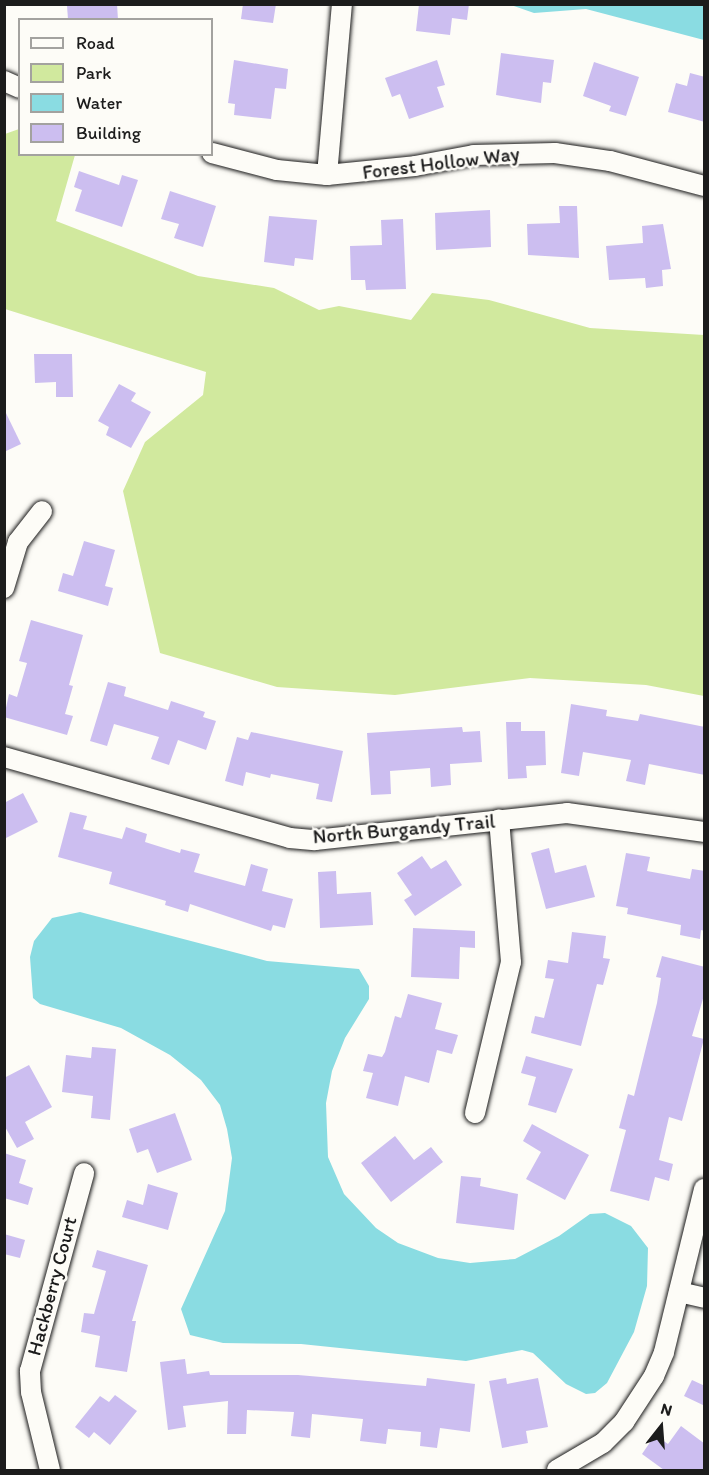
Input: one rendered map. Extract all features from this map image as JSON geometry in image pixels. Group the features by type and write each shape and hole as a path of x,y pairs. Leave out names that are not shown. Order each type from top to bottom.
{"street":[{"path":"327,175 342,4"},
{"path":"4,81 18,87"},
{"name":"Forest Hollow Way","path":"213,153 277,170 327,175 405,167 474,155 555,153 609,161 705,186"},
{"path":"4,588 18,542 42,511"},
{"name":"North Burgandy Trail","path":"4,757 290,838 315,840 499,820 591,813 705,832"},
{"path":"475,1113 511,962 499,820"},
{"name":"Hackberry Court","path":"50,1470 31,1392 30,1371 84,1173"},
{"path":"557,1470 603,1443 642,1399 664,1352 705,1189"},
{"path":"680,1292 705,1298"}],"green space":[{"path":"18,129 18,156 75,156 56,221 198,276 274,288 319,310 339,306 411,320 432,293 489,300 590,328 704,335 704,696 646,685 530,678 395,695 277,687 160,653 123,491 145,442 203,395 206,372 5,309 5,134"}],"water":[{"path":"511,5 704,5 704,40 586,9 534,13"},
{"path":"80,912 267,961 359,969 369,986 369,999 345,1038 332,1071 326,1103 328,1157 344,1194 376,1228 398,1243 438,1258 470,1263 515,1259 559,1236 590,1214 605,1213 631,1226 648,1248 647,1286 634,1332 607,1383 595,1393 586,1394 566,1384 533,1353 522,1350 466,1361 301,1344 223,1343 190,1335 181,1309 225,1211 232,1158 227,1129 220,1105 201,1080 170,1055 121,1028 40,1004 33,998 30,957 34,941 52,918"}],"building":[{"path":"117,4 118,18 68,18 67,5"},
{"path":"243,4 276,4 273,23 241,19"},
{"path":"419,4 469,4 467,20 452,18 450,35 416,31"},
{"path":"501,53 554,60 551,83 543,82 541,103 496,95"},
{"path":"234,60 288,69 286,89 275,88 271,119 234,115 235,104 228,103"},
{"path":"437,60 445,85 437,87 444,107 409,119 400,94 392,97 385,78"},
{"path":"594,62 639,77 626,116 609,111 611,106 583,96"},
{"path":"690,73 705,77 705,122 668,112 676,83 687,86"},
{"path":"79,171 119,185 122,175 138,180 122,227 75,211 82,190 74,187"},
{"path":"170,191 216,206 203,247 174,238 179,224 161,219"},
{"path":"559,206 577,206 579,258 528,255 527,224 560,223"},
{"path":"490,210 491,247 436,250 435,213"},
{"path":"269,216 317,220 313,260 295,258 294,266 264,262"},
{"path":"403,219 406,289 366,290 365,280 351,280 350,246 382,245 381,220"},
{"path":"663,224 671,269 662,270 663,286 646,288 645,278 609,280 606,246 643,243 642,226"},
{"path":"34,354 72,354 73,397 56,397 56,382 35,383"},
{"path":"119,384 136,393 131,401 151,412 131,448 106,435 109,427 98,421"},
{"path":"4,409 21,444 4,452"},
{"path":"84,541 115,550 105,586 113,588 108,606 58,591 63,573 73,576"},
{"path":"31,620 83,635 69,685 73,686 65,714 73,716 67,735 4,717 9,694 17,697 27,663 19,661"},
{"path":"108,682 126,687 124,696 168,710 171,701 205,712 203,717 216,721 206,750 178,740 169,765 151,759 159,737 114,724 107,746 90,741"},
{"path":"571,704 607,710 606,716 638,721 640,714 705,727 705,775 649,764 645,785 626,781 631,760 583,752 579,776 561,773"},
{"path":"506,722 521,722 521,731 545,731 546,765 526,766 527,778 508,779"},
{"path":"462,727 463,732 480,731 482,762 450,764 451,785 431,787 430,768 390,771 391,794 371,795 367,733"},
{"path":"251,732 343,751 332,802 316,799 319,784 271,774 270,778 246,772 243,786 225,781 237,737 248,740"},
{"path":"23,793 38,822 4,839 4,803"},
{"path":"70,812 87,816 83,829 122,839 126,827 147,834 145,842 180,853 181,849 200,854 194,872 245,886 251,864 268,869 262,891 293,899 285,928 273,925 271,931 190,904 188,912 165,905 166,901 109,884 112,872 58,857"},
{"path":"549,848 555,873 586,865 595,897 546,909 531,853"},
{"path":"626,853 650,857 647,871 690,879 692,869 705,871 705,931 701,930 700,939 680,935 681,925 627,914 628,908 616,906"},
{"path":"422,856 431,869 446,860 462,885 415,916 404,900 412,895 397,873"},
{"path":"336,871 337,894 371,892 373,925 320,928 318,872"},
{"path":"413,928 475,931 475,948 460,947 459,979 411,977"},
{"path":"572,932 606,936 603,958 610,959 603,985 597,984 581,1046 531,1033 535,1016 544,1018 554,979 545,978 548,960 568,963"},
{"path":"662,956 705,967 705,992 692,1036 704,1039 682,1121 669,1117 659,1160 673,1164 669,1181 655,1177 649,1201 610,1191 626,1130 619,1128 628,1094 634,1096 657,1003 661,978 656,977"},
{"path":"408,994 442,1003 435,1029 458,1035 452,1054 437,1050 429,1083 405,1076 398,1106 366,1098 373,1073 363,1071 368,1054 382,1057 385,1052 395,1016 401,1018"},
{"path":"92,1047 116,1049 110,1120 91,1118 93,1096 62,1092 66,1055 91,1058"},
{"path":"526,1056 573,1069 556,1113 528,1105 536,1077 521,1073"},
{"path":"29,1065 52,1107 25,1122 34,1139 17,1148 4,1125 4,1078"},
{"path":"175,1113 192,1160 157,1173 148,1149 137,1153 129,1129"},
{"path":"532,1124 589,1155 565,1200 526,1179 541,1152 523,1141"},
{"path":"395,1136 414,1160 431,1147 443,1162 391,1202 361,1163"},
{"path":"4,1153 26,1160 19,1183 33,1188 28,1205 4,1198"},
{"path":"461,1176 481,1178 480,1186 518,1194 514,1230 456,1223"},
{"path":"148,1184 178,1193 168,1230 122,1217 127,1200 143,1205"},
{"path":"4,1234 25,1240 20,1258 4,1254"},
{"path":"97,1250 148,1265 132,1321 136,1321 127,1372 95,1367 100,1336 81,1332 84,1313 94,1314 106,1271 92,1267"},
{"path":"185,1359 187,1374 209,1371 210,1375 298,1375 426,1386 427,1378 475,1384 470,1432 440,1428 437,1448 420,1446 421,1432 388,1429 386,1444 360,1441 363,1419 312,1414 310,1438 291,1436 294,1412 247,1410 246,1434 227,1434 228,1401 183,1406 186,1427 168,1430 160,1362"},
{"path":"506,1378 507,1384 538,1378 548,1427 526,1431 528,1443 502,1448 489,1381"},
{"path":"692,1380 705,1386 705,1406 684,1396"},
{"path":"115,1395 137,1411 110,1445 94,1432 89,1438 75,1427 100,1396 109,1402"},
{"path":"681,1426 705,1444 705,1470 664,1470 642,1454 655,1435 668,1444"}]}
